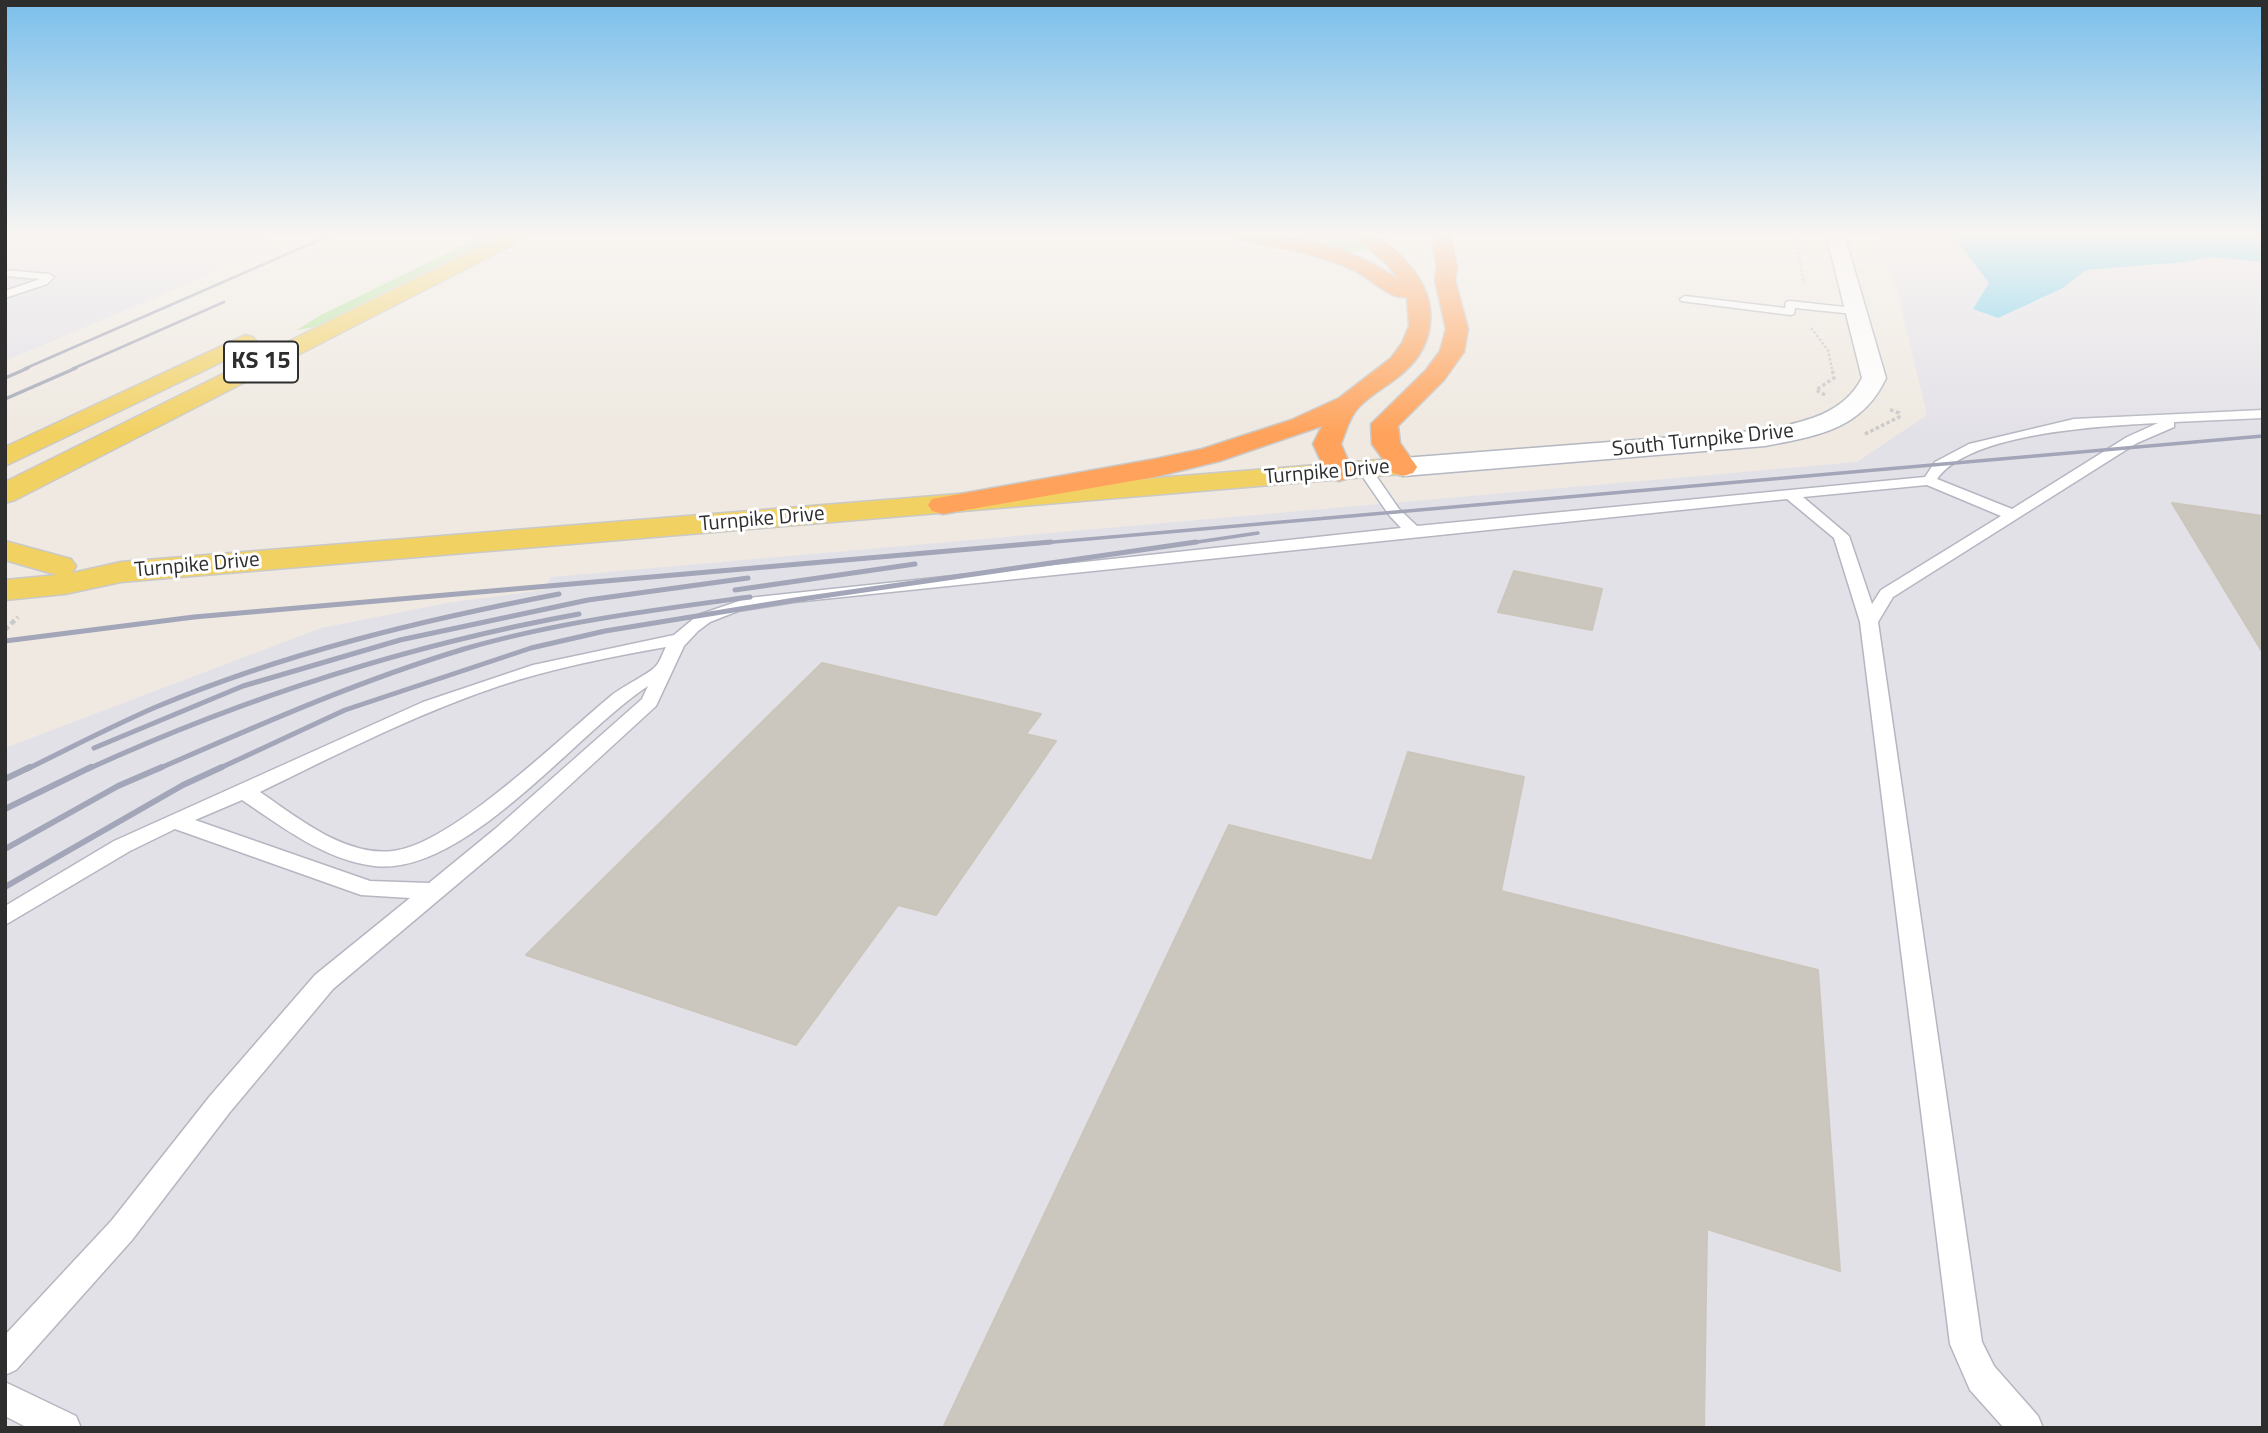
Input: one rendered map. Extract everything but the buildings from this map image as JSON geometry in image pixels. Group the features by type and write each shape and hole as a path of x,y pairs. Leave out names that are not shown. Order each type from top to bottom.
{"highway":[{"path":"1407,301 1420,333"},
{"path":"943,505 1210,455 1300,426 1348,404 1401,362 1420,333 1419,301"},
{"path":"1404,467 1385,444 1384,424 1435,375 1452,352 1457,329 1450,301"},
{"path":"1348,404 1327,444 1352,471"}],"main road":[{"name":"KS 15","path":"5,494 387,301"},
{"name":"KS 15","path":"5,458 270,330"},
{"path":"5,512 41,487 65,464"},
{"name":"Turnpike Drive","path":"5,590 65,584 121,572 1404,467"},
{"path":"5,550 60,565"},
{"name":"Turnpike Drive","path":"5,564 60,565 121,572"}],"street":[{"name":"South Turnpike Drive","path":"1404,467 1730,442 1765,438 1825,423 1846,414 1869,393 1874,378 1852,301"}],"lane":[{"path":"1700,301 1790,312 1790,304 1854,311"},
{"path":"1929,481 1940,464 1974,447 2022,433 2074,423 2263,414"},
{"path":"1869,622 1887,594 2155,428 2201,417"},
{"path":"1352,471 1412,530"},
{"path":"5,1359 122,1230 220,1104 324,982 502,834 649,702 680,639 710,616 744,603 1412,530 1792,496 1881,483 1929,481 2013,516"},
{"path":"1792,496 1841,536 1869,622 1966,1344 1982,1378 2026,1428"},
{"path":"5,917 122,846 385,725 493,682 607,651 680,639"},
{"path":"244,791 316,840 362,855 392,859 425,851 449,837 498,800 631,689 666,668"},
{"path":"174,821 369,889 433,891"},
{"path":"5,1398 64,1428"}],"shaded area":[{"path":"5,301 148,301 5,361"},
{"path":"1899,301 2263,301 2263,1428 5,1428 5,748 321,628 447,603 544,590 551,577 1857,462 1927,415"}],"green space":[{"path":"350,301 367,301 314,327 297,330"}],"water":[{"path":"1978,301 2035,301 1998,318 1973,309"}],"railway":[{"path":"24,369 180,301"},
{"path":"72,369 224,302"},
{"path":"5,378 28,368"},
{"path":"5,399 76,368"},
{"path":"1031,544 2263,436"},
{"path":"1184,544 1258,533"},
{"path":"5,641 194,617 1051,542"},
{"path":"218,769 345,710 531,648 605,631 795,600 1196,542"},
{"path":"735,590 915,564"},
{"path":"94,748 243,686 400,640 588,600 748,578"},
{"path":"27,769 156,707 254,670 405,627 559,594"},
{"path":"158,769 347,689 464,649 570,624 750,597"},
{"path":"88,769 207,719 329,676 452,641 579,614"},
{"path":"5,779 30,767"},
{"path":"5,809 91,767"},
{"path":"5,849 118,786 162,767"},
{"path":"5,887 183,785 222,767"}]}
